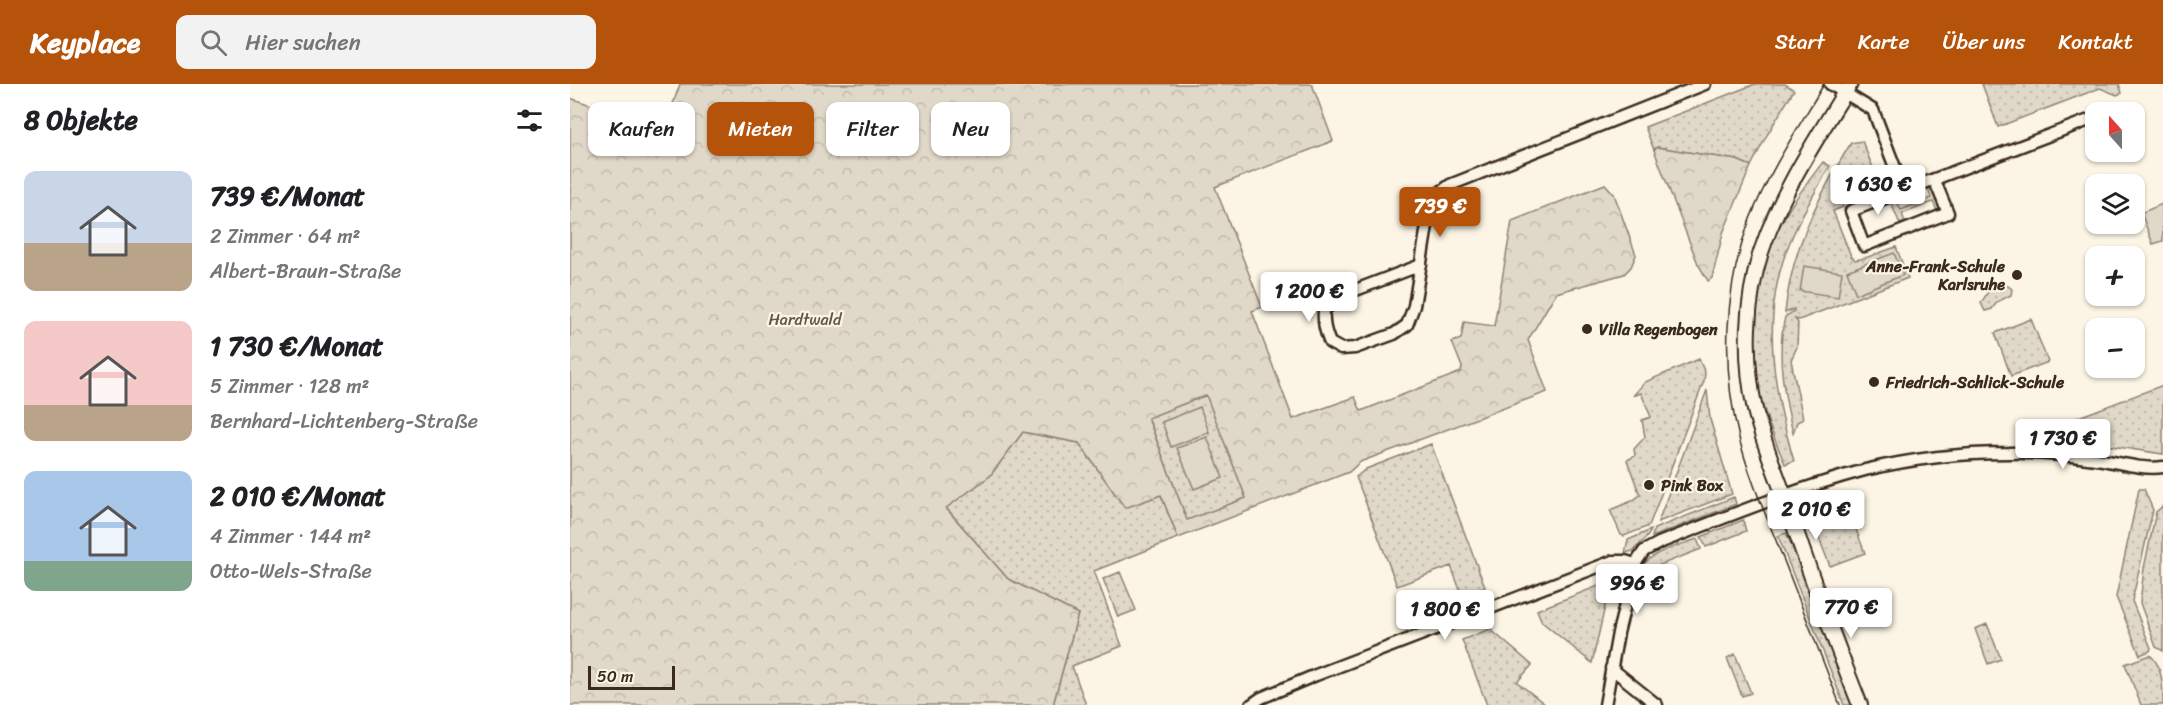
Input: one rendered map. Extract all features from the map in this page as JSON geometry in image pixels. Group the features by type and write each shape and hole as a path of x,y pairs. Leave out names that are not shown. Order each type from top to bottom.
{"street":[{"path":"1421,265 1340,296 1331,302 1324,310 1323,318 1330,343 1335,347 1348,350 1401,330 1412,316 1421,265 1430,207 1439,193 1450,185 1705,84"},
{"path":"1830,84 1847,88 1874,110 1904,191"},
{"path":"1847,88 1801,167 1772,224 1761,253 1750,306 1749,359 1750,385 1761,432 1860,705"},
{"path":"1934,180 1948,213 1864,246 1851,211 2085,122"},
{"path":"1605,705 1611,668 1635,564 1644,550 1740,511 1867,470 1940,458 1976,454 2047,454 2158,468 2163,477"},
{"path":"1251,705 1261,698 1316,675 1613,561 1635,564"},
{"path":"1611,668 1657,705"}],"green space":[{"name":"Hardtwald","path":"680,84 1312,84 1333,141 1215,187 1262,307 1252,311 1293,419 1355,397 1361,411 1461,372 1462,367 1452,342 1461,339 1464,322 1494,326 1512,221 1605,184 1614,194 1636,255 1631,267 1624,274 1556,293 1528,340 1547,392 1360,462 1349,472 1178,538 1161,495 1125,508 1079,443 1023,432 990,476 946,508 1008,579 1078,614 1053,705 570,705 570,98 588,104 588,156 695,156 695,102 674,102","holes":["1206,395 1246,498 1187,520 1148,418"]},
{"path":"1755,84 1785,84 1794,90 1751,166 1737,160 1657,147 1654,150 1645,127"},
{"path":"1982,84 2119,84 2122,93 2117,95 2100,88 1998,127"},
{"path":"1862,141 1879,182 1840,197 1843,207 1833,211 1851,256 1855,260 1896,247 1908,278 1799,320 1795,319 1798,323 1797,347 1791,360 1803,419 1797,422 1793,433 1784,390 1781,346 1785,317 1794,311 1794,309 1785,313 1793,267 1808,225 1828,183 1851,143"},
{"path":"1657,147 1737,160 1751,166 1723,233 1712,278 1708,281 1698,264 1654,150"},
{"path":"1823,162 1830,166 1790,241 1778,278 1774,304 1772,331 1776,383 1794,461 1785,464 1766,416 1757,376 1755,327 1757,302 1761,278 1777,232 1796,198"},
{"path":"1933,187 1942,209 1937,211 1933,202 1902,214 1905,222 1900,224 1891,203 1897,201 1901,210 1931,198 1928,189"},
{"path":"2162,204 2163,241 2153,244 2145,223 2145,211"},
{"path":"1894,253 1903,275 1856,294 1847,271"},
{"path":"1804,266 1842,272 1838,297 1800,291"},
{"path":"1999,286 2008,286 2012,289 2011,295 1997,302 1992,309 1985,311 1981,303 1989,290"},
{"path":"2031,319 2048,362 2011,376 1995,333"},
{"path":"1699,359 1705,373 1704,381 1649,526 1624,536 1621,535 1610,510 1640,495 1627,460 1635,456 1634,449 1645,437 1642,420 1651,417 1641,393 1633,396 1645,382"},
{"path":"2163,385 2163,454 2034,434"},
{"path":"1707,390 1710,419 1732,494 1658,522"},
{"path":"1207,395 1246,498 1187,521 1148,417"},
{"path":"1200,407 1209,432 1171,447 1162,422"},
{"path":"1023,432 1079,443 1125,507 1161,495 1178,538 1094,571 1122,646 1072,666 1086,705 1053,705 1078,614 1008,579 946,508 990,476"},
{"path":"1207,437 1223,478 1194,489 1177,448"},
{"path":"1431,444 1485,587 1462,595 1451,566 1397,586 1356,477 1366,469"},
{"path":"2139,489 2144,489 2153,510 2132,601 2151,648 2150,651 2140,655 2116,597"},
{"path":"1734,497 1736,504 1652,537 1654,529"},
{"path":"1844,498 1865,553 1830,566 1811,518 1813,509"},
{"path":"2163,506 2163,651 2156,647 2140,603 2144,568 2156,512"},
{"path":"1743,520 1746,531 1706,547 1701,537"},
{"path":"1651,530 1633,551 1625,553 1628,540"},
{"path":"1786,533 1807,580 1855,705 1844,705 1778,536"},
{"path":"1697,539 1701,549 1637,574 1655,555"},
{"path":"1120,572 1136,610 1118,617 1103,579"},
{"path":"1606,583 1610,585 1592,663 1542,622 1537,610"},
{"path":"1987,624 2001,659 1988,664 1975,629"},
{"path":"1490,629 1532,665 1517,682 1546,705 1487,705 1462,640"},
{"path":"1735,654 1751,693 1742,696 1727,658"},
{"path":"2150,655 2160,671 2163,705 2141,705 2125,664"}],"tram line":[{"path":"1824,84 1775,167 1750,219 1741,245 1730,300 1728,355 1733,411 1748,467 1840,705"}],"place":[{"name":"Anne-Frank-Schule Karlsruhe","path":"2017,275"},
{"name":"Villa Regenbogen","path":"1587,329"},
{"name":"Friedrich-Schlick-Schule","path":"1874,382"},
{"name":"Pink Box","path":"1649,485"}]}
